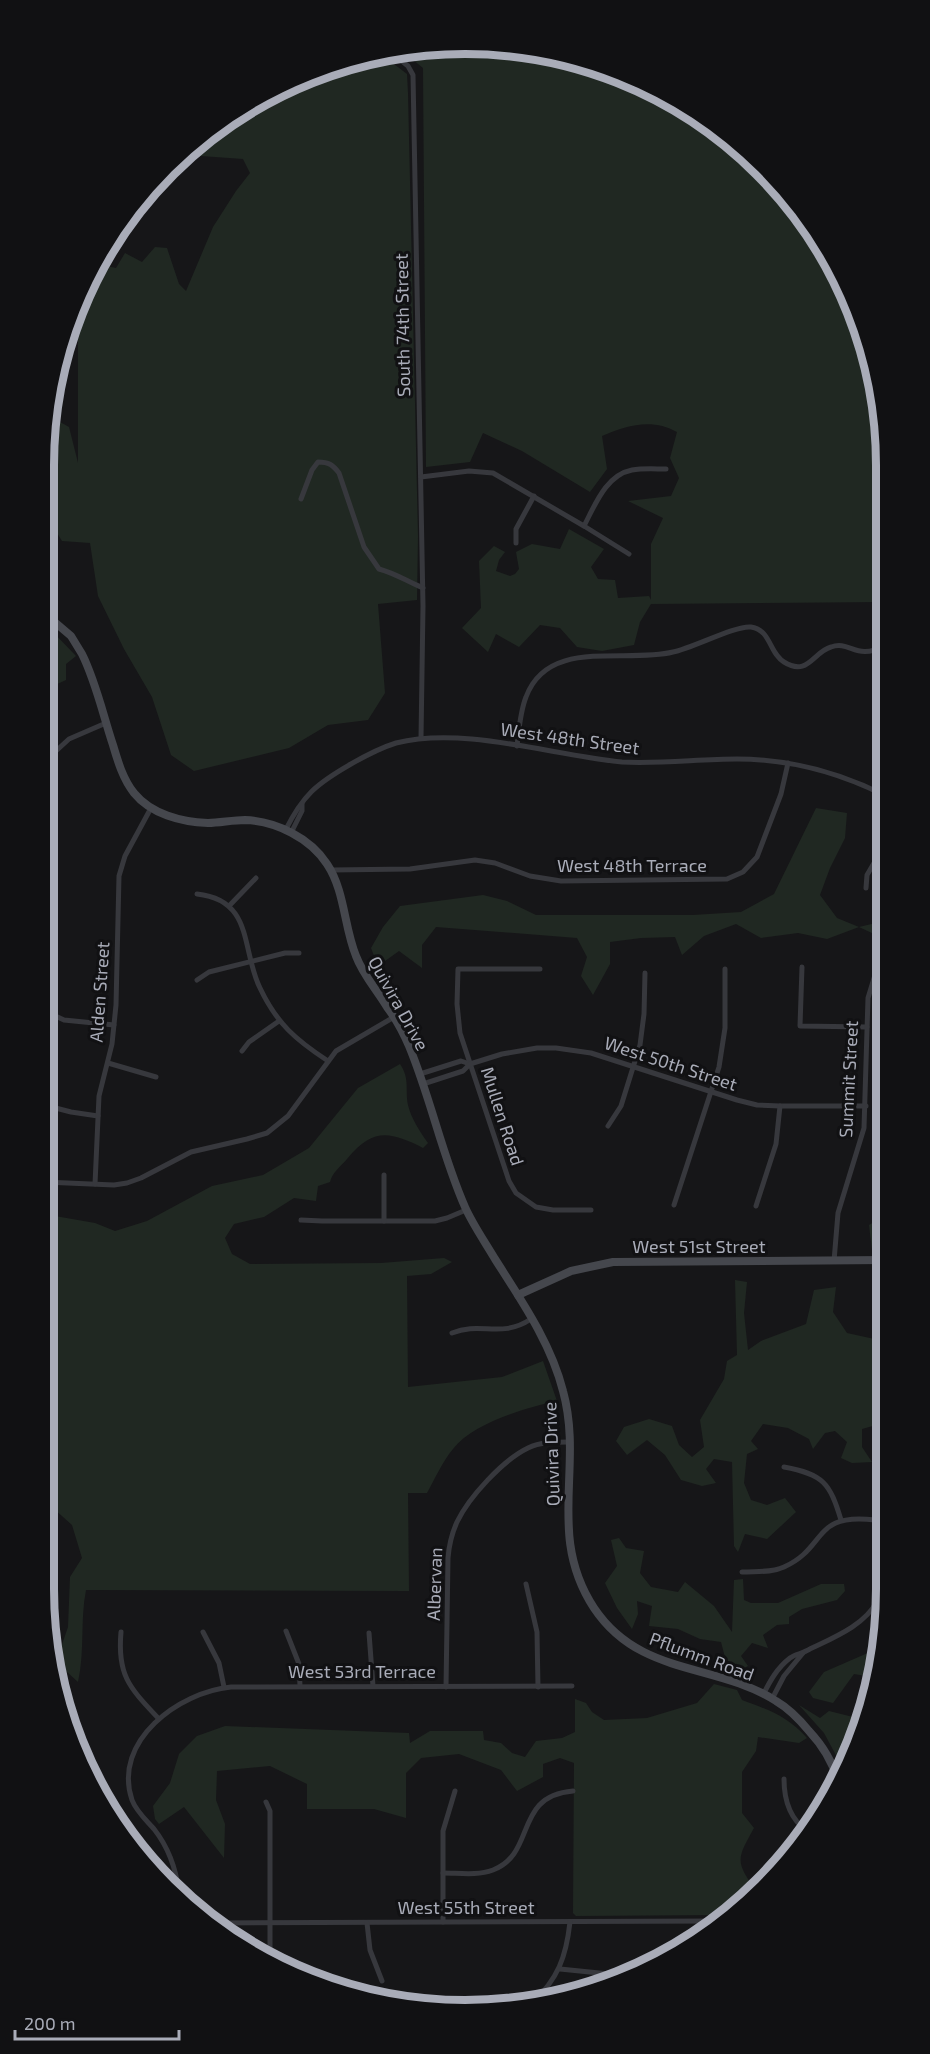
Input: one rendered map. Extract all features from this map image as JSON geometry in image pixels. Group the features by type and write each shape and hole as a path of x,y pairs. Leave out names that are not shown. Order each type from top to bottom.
{"main road":[{"name":"Quivira Drive","path":"54,622 78,645 128,784 135,794 151,808 180,819 207,823 243,820 263,822 305,840 322,856 331,870 354,953 360,967 394,1017 420,1074 449,1166 466,1210 518,1295 551,1355 563,1389 568,1411 570,1548"},
{"name":"West 51st Street","path":"518,1295 571,1271 613,1262 876,1260"},
{"name":"Pflumm Road","path":"570,1548 577,1577 584,1592 606,1623 629,1644 657,1660 740,1684 772,1699 803,1724 824,1748 834,1772"}],"street":[{"name":"South 74th Street","path":"400,60 408,66 413,75 423,588 421,738"},
{"path":"301,499 312,470 318,462 326,462 334,466 339,473 364,547 379,569 393,572 405,581 423,588"},
{"path":"584,526 614,478 631,470 666,469"},
{"path":"421,477 481,471 493,473 629,554"},
{"path":"516,543 516,530 534,496"},
{"path":"517,746 524,702 529,690 543,671 569,658 653,656 671,653 690,648 742,627 754,627 761,631 780,659 791,666 810,664 832,646 868,653 876,650"},
{"path":"54,753 69,739 106,723"},
{"name":"West 48th Street","path":"288,832 302,811 302,804 307,795 321,782 370,753 394,744 421,738 452,737 622,762 655,763 736,759 788,763 827,772 876,792"},
{"name":"West 48th Terrace","path":"331,870 410,869 475,860 495,863 530,876 561,881 727,879 743,872 757,857 781,794 788,763"},
{"name":"Alden Street","path":"94,1184 99,1096 108,1063 118,981 119,876 125,856 151,808"},
{"path":"866,888 867,875 876,860"},
{"path":"229,906 256,878"},
{"path":"197,894 214,897 229,906 244,929 259,987 279,1021 295,1039 328,1061"},
{"path":"197,980 210,972 285,953 299,953"},
{"path":"802,967 800,1026 867,1027"},
{"name":"Mullen Road","path":"540,969 458,969 459,1024 504,1170 516,1192 529,1203 546,1209 591,1210"},
{"path":"674,1206 719,1067 724,1028 725,969"},
{"path":"608,1126 618,1112 642,1030 645,973"},
{"name":"Summit Street","path":"834,1261 838,1213 863,1137 866,1106 868,998 876,974"},
{"path":"54,1015 64,1020 114,1025"},
{"path":"54,1182 114,1185 133,1182 191,1152 258,1137 272,1130 288,1116 340,1048 394,1017"},
{"path":"242,1051 249,1042 279,1021"},
{"name":"West 50th Street","path":"423,1084 463,1071 470,1064 519,1051 556,1048 591,1053 747,1102 780,1106 866,1106"},
{"name":"West 50th Street","path":"420,1074 461,1061 470,1064"},
{"path":"108,1063 156,1077"},
{"path":"756,1206 776,1144 780,1106"},
{"path":"54,1107 98,1116"},
{"path":"384,1175 384,1221"},
{"path":"301,1220 435,1221 466,1210"},
{"path":"452,1333 468,1328 512,1329 531,1319"},
{"name":"Albervan","path":"446,1687 448,1558 450,1541 457,1522 476,1495 510,1459 536,1445 569,1442"},
{"path":"784,1467 805,1471 822,1481 830,1490 841,1520"},
{"path":"876,1516 874,1531 876,1542"},
{"path":"742,1572 785,1567 799,1558 822,1532 841,1520 858,1518 875,1520"},
{"path":"526,1584 537,1632 538,1687"},
{"path":"763,1695 780,1667 791,1657 848,1629 865,1617 875,1604"},
{"path":"286,1631 299,1664 300,1686"},
{"path":"121,1632 119,1653 122,1671 130,1686 159,1719 139,1742 129,1767 128,1787 133,1803 159,1837 171,1858 178,1883"},
{"path":"203,1632 219,1663 224,1687"},
{"path":"369,1633 373,1686"},
{"path":"772,1699 787,1672 803,1653"},
{"path":"780,1667 787,1672"},
{"name":"West 53rd Terrace","path":"159,1719 171,1708 193,1696 224,1687 572,1686"},
{"path":"784,1779 787,1803 801,1825"},
{"path":"443,1922 443,1830 455,1791"},
{"path":"443,1873 480,1873 496,1869 504,1864 518,1848 529,1818 537,1807 557,1794 573,1791"},
{"path":"267,1802 270,1811 270,1951"},
{"name":"West 55th Street","path":"226,1923 707,1921"},
{"path":"545,1991 563,1963 570,1922"},
{"path":"366,1923 370,1950 382,1981"},
{"path":"560,1969 608,1974"}],"shaded area":[{"path":"438,55 492,55 545,62 597,76 647,96 693,123 736,156 774,194 807,237 834,283 862,359 875,438 876,602 651,604 640,622 634,645 602,651 577,647 560,628 540,625 519,647 496,634 488,652 462,628 481,608 479,561 494,546 505,552 499,560 496,571 510,576 519,569 516,552 532,544 560,549 569,529 604,549 591,567 598,579 615,580 618,598 649,596 651,600 651,544 663,518 628,501 671,496 679,478 670,458 677,432 649,424 630,426 602,436 607,469 590,492 522,451 483,433 470,462 426,467 423,68 411,58"},
{"path":"390,61 407,74 418,536 417,600 378,604 385,693 368,720 328,725 289,748 194,771 171,755 152,697 124,649 98,596 90,543 62,541 54,528 55,438 57,420 69,427 78,463 78,327 105,266 116,268 125,253 142,262 155,247 167,248 179,284 186,291 213,227 250,173 243,159 195,156 237,123 283,96 308,85 359,68"},
{"path":"54,633 76,656 66,664 66,680 54,685"},
{"path":"816,808 847,813 845,838 820,895 837,918 859,927 827,939 798,933 761,938 736,924 704,936 682,955 675,937 610,942 610,964 593,995 581,976 587,957 577,938 436,927 422,945 422,968 399,951 378,966 371,948 383,927 400,906 483,895 507,901 536,915 693,915 741,912 774,894"},
{"path":"876,923 876,934 859,927"},
{"path":"400,1064 406,1079 409,1110 428,1143 423,1148 391,1136 374,1137 365,1142 337,1170 330,1182 318,1186 316,1201 294,1198 264,1217 234,1224 225,1238 232,1254 250,1264 381,1263 444,1258 452,1262 431,1274 407,1276 408,1387 502,1377 543,1361 557,1401 515,1412 473,1432 449,1454 427,1493 408,1493 409,1591 86,1590 78,1682 62,1667 59,1652 68,1627 70,1577 82,1558 72,1525 54,1509 54,1217 95,1223 115,1231 147,1221 212,1186 263,1175 309,1148 358,1088"},
{"path":"876,1221 876,1249 872,1250 869,1225"},
{"path":"735,1280 747,1282 744,1313 748,1350 761,1341 806,1324 814,1290 836,1287 833,1312 847,1333 876,1339 876,1425 862,1429 862,1447 872,1462 852,1463 841,1458 847,1442 835,1431 825,1433 813,1449 809,1439 788,1428 763,1424 751,1441 758,1449 747,1454 744,1483 751,1500 767,1505 785,1498 796,1512 767,1539 745,1534 738,1552 734,1546 732,1462 714,1459 706,1469 716,1483 702,1486 681,1480 665,1455 647,1440 627,1455 616,1441 624,1427 649,1419 672,1426 679,1445 692,1457 704,1447 700,1420 724,1379 727,1361 737,1355"},
{"path":"619,1538 626,1548 644,1551 640,1573 651,1587 678,1592 685,1582 714,1606 732,1632 734,1580 743,1579 744,1600 751,1603 778,1603 821,1584 844,1584 845,1591 837,1600 802,1609 789,1617 789,1624 777,1625 763,1635 768,1648 752,1643 741,1656 748,1666 736,1672 726,1661 721,1642 700,1639 678,1629 649,1626 652,1606 637,1601 638,1614 632,1629 617,1608 605,1583 617,1566 611,1540"},
{"path":"871,1652 866,1676 854,1674 833,1703 813,1698 809,1692 824,1672"},
{"path":"714,1684 737,1690 742,1700 785,1719 807,1738 799,1743 758,1737 756,1751 742,1772 742,1813 754,1828 744,1846 741,1865 751,1884 715,1915 576,1916 573,1913 574,1763 560,1758 543,1764 543,1777 517,1791 501,1770 459,1754 421,1758 406,1773 406,1818 374,1809 307,1809 307,1784 270,1766 217,1771 216,1800 225,1824 224,1858 184,1807 159,1824 155,1819 153,1806 170,1783 179,1754 197,1736 225,1726 409,1733 410,1743 430,1731 483,1731 484,1740 501,1743 512,1753 525,1757 536,1741 562,1738 575,1732 575,1699 586,1703 592,1712 604,1720 647,1718 697,1703"},
{"path":"799,1705 820,1718 829,1711 855,1718 839,1760 824,1733"}]}
